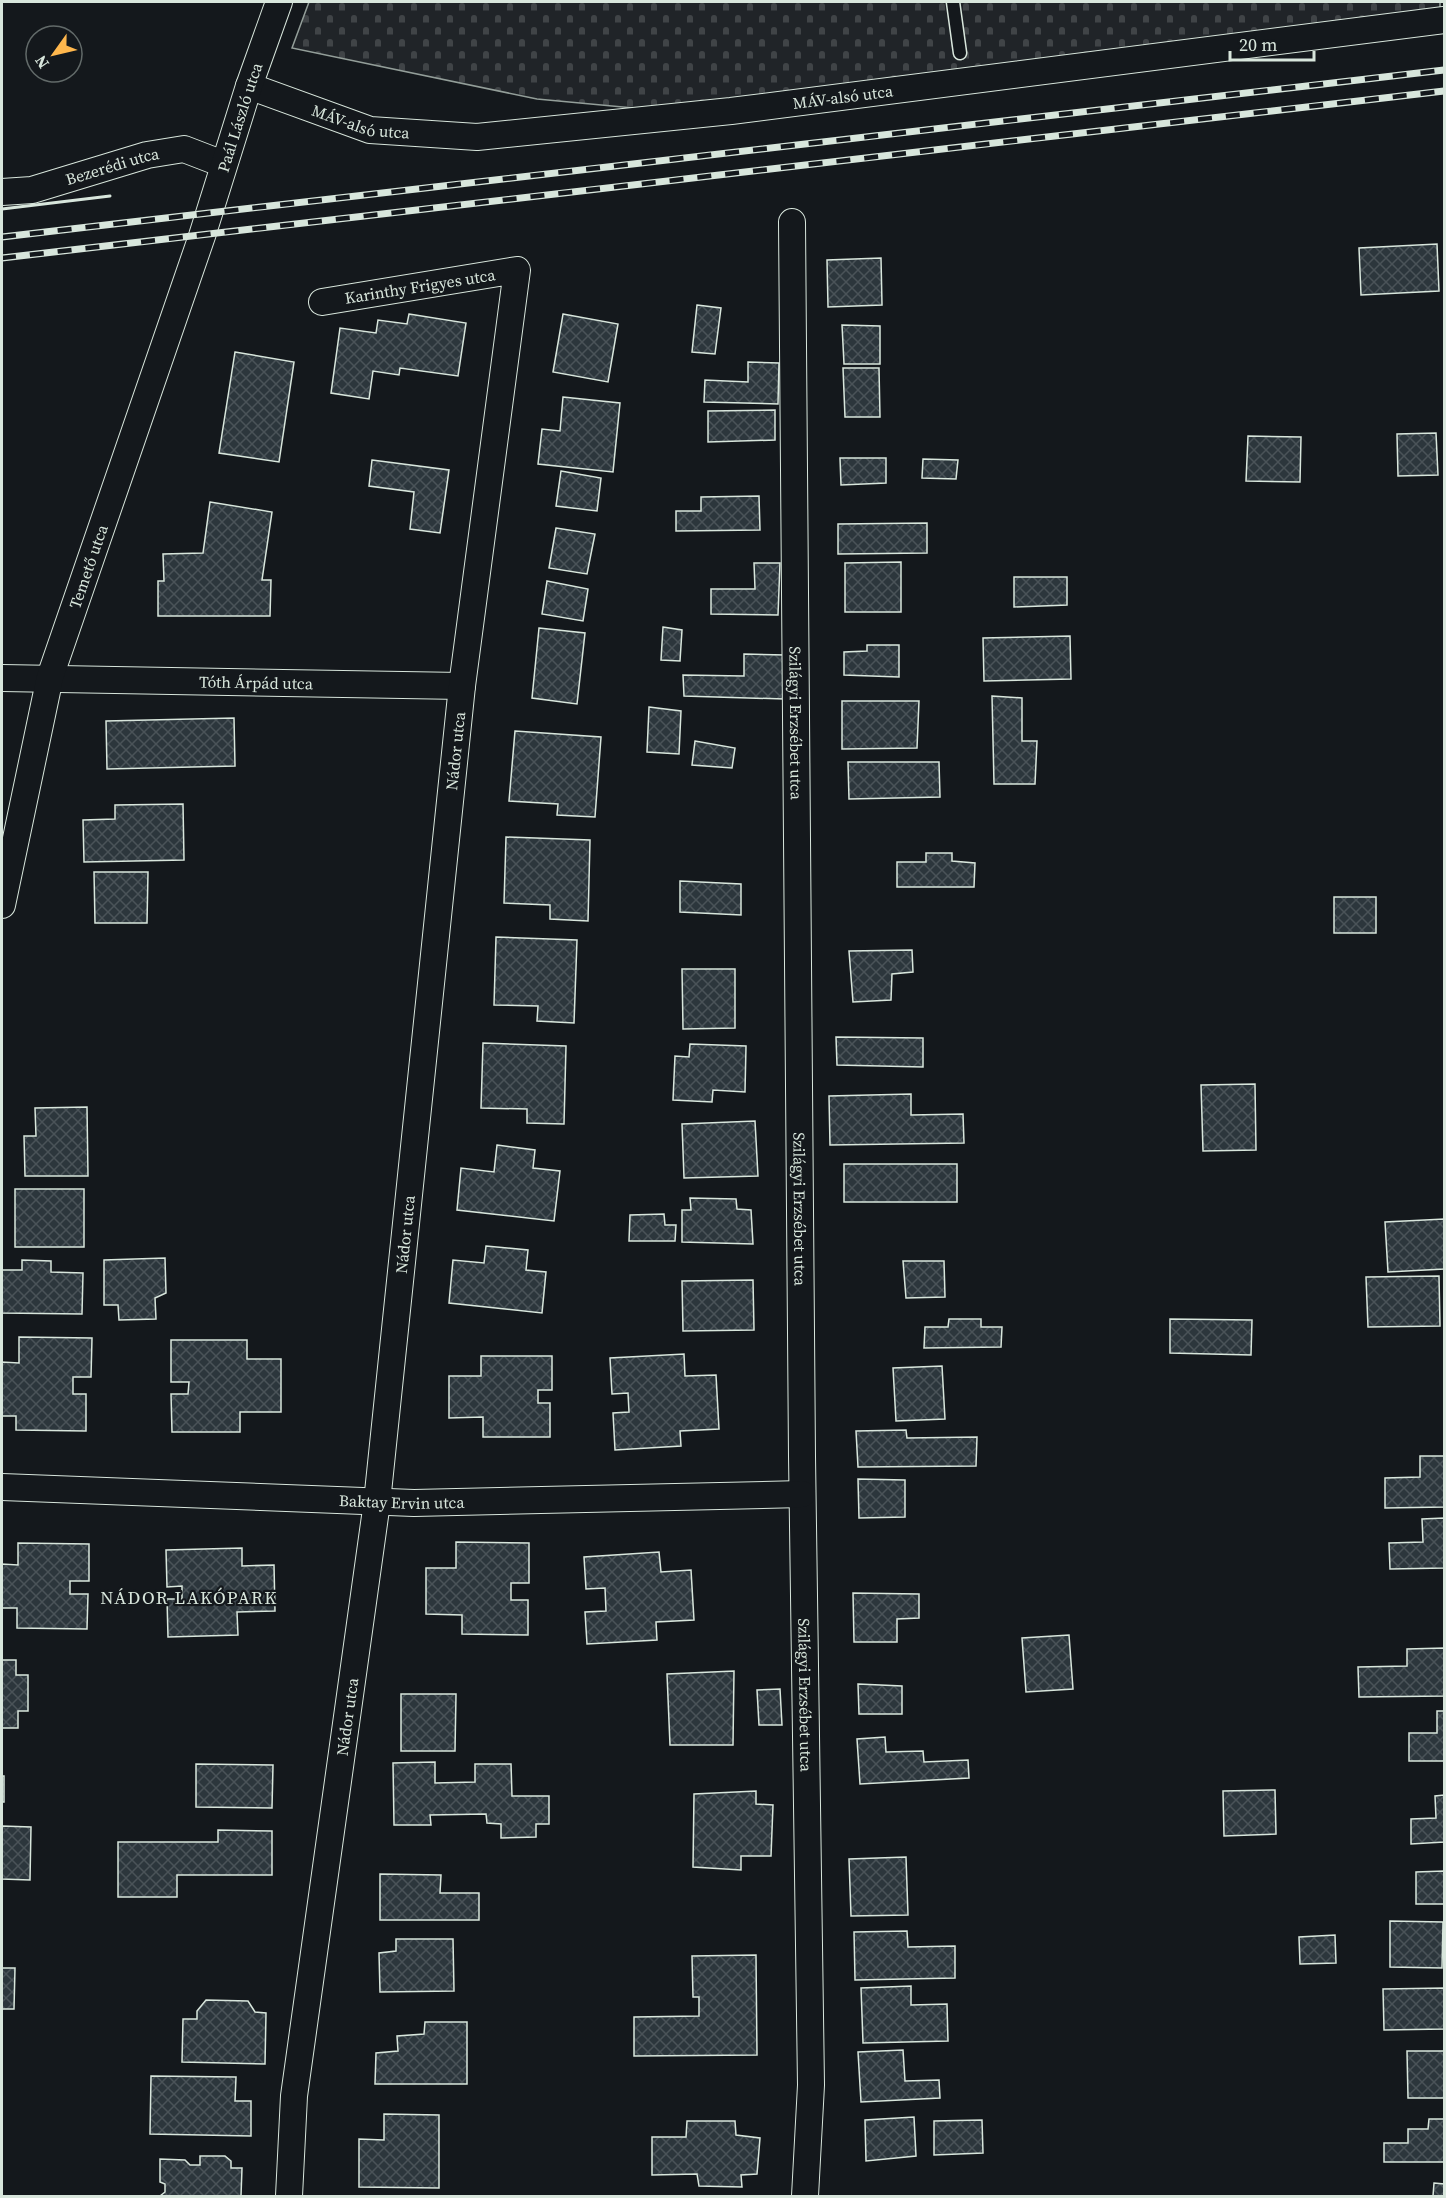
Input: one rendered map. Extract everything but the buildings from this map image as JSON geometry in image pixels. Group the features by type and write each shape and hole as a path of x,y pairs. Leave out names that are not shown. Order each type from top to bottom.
{"street":[{"name":"Paál László utca","path":"202,236 223,164 279,2"},
{"name":"MÁV-alsó utca","path":"249,86 370,130 477,137 731,111 1444,20"},
{"name":"Bezerédi utca","path":"2,192 32,190 147,155 184,149 223,164"},
{"name":"Szilágyi Erzsébet utca","path":"792,222 802,1494 811,2085 805,2196"},
{"name":"Temető utca","path":"2,905 50,677 202,236"},
{"name":"Karinthy Frigyes utca","path":"322,302 517,270"},
{"name":"Nádor utca","path":"289,2196 294,2096 377,1502 462,686 517,270"},
{"name":"Tóth Árpád utca","path":"2,678 50,677 462,686"},
{"name":"Baktay Ervin utca","path":"2,1486 377,1502 802,1494"}],"lane":[{"path":"953,2 960,53"}],"green space":[{"path":"309,2 1440,2 1440,11 730,117 537,99 292,48"}],"railway":[{"path":"2,237 1444,70"},
{"path":"2,258 1444,91"}],"wall":[{"path":"2,209 110,196"}],"district":[{"name":"NÁDOR LAKÓPARK","path":"189,1598"}]}
